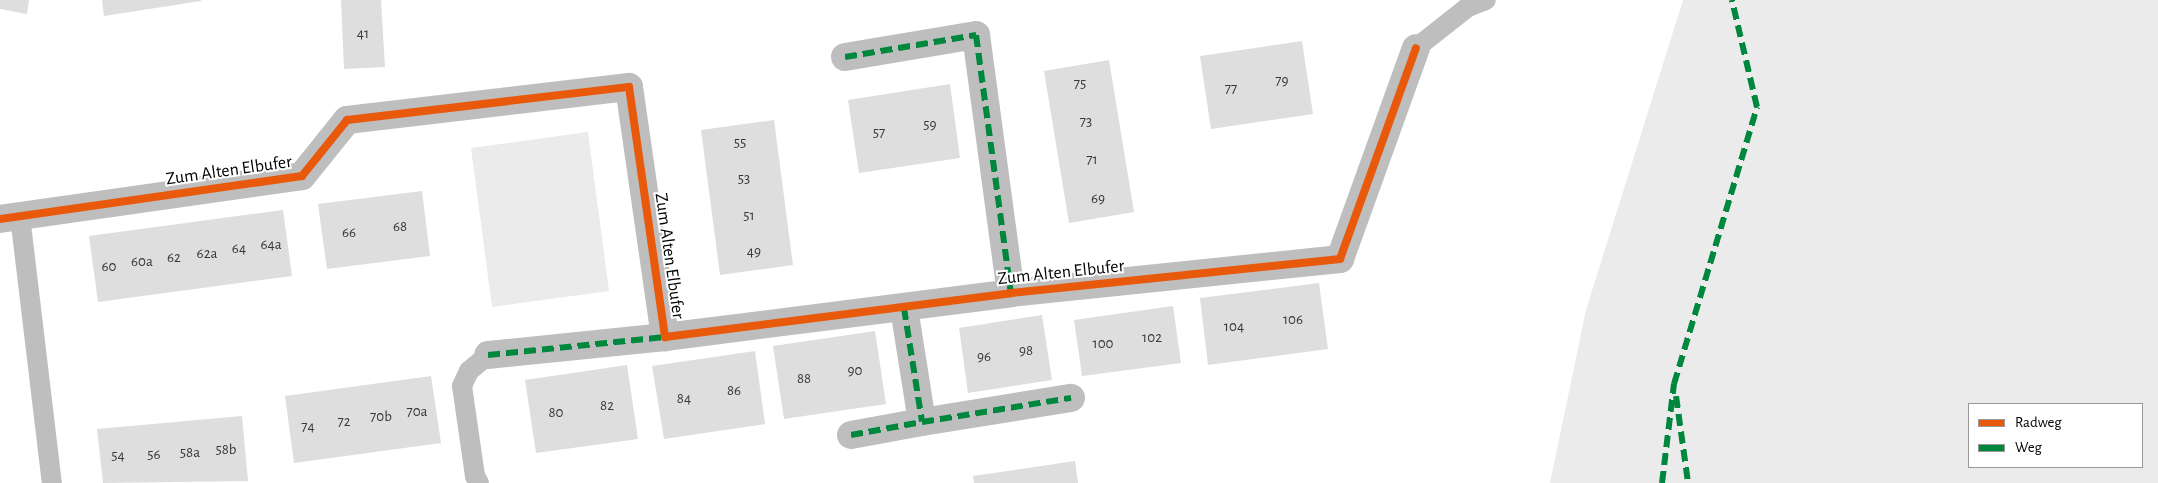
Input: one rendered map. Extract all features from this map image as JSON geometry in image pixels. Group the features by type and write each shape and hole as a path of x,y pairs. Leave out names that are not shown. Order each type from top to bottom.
{"street":[{"name":"Zum Alten Elbufer","path":"845,57 976,35 1011,293"},
{"name":"Zum Alten Elbufer","path":"488,355 665,337 1011,293 1340,259 1416,48"},
{"name":"Zum Alten Elbufer","path":"10,217 302,176 347,120 629,87 665,337"},
{"path":"904,308 922,422"},
{"path":"851,436 922,422 1071,398"}],"lane":[{"path":"1416,48 1468,7 1486,0"},
{"path":"10,217 52,483"},
{"path":"479,483 475,476 462,386 469,371 488,355"}],"shaded area":[{"path":"1683,0 2158,0 2158,483 1550,483 1586,310"},
{"path":"588,132 609,291 492,307 471,148"}],"building":[{"path":"0,0 29,0 27,14 0,9"},
{"path":"102,0 201,0 201,1 104,16"},
{"path":"341,0 381,0 385,67 344,69"},
{"path":"1302,41 1313,114 1211,129 1200,56"},
{"path":"1109,60 1134,212 1069,223 1044,71"},
{"path":"950,84 960,158 859,173 848,100"},
{"path":"774,120 793,265 720,275 701,130"},
{"path":"422,191 430,256 327,269 318,204"},
{"path":"283,210 292,276 98,302 89,236"},
{"path":"1319,283 1328,349 1208,365 1200,298"},
{"path":"1173,306 1181,363 1082,376 1074,320"},
{"path":"1042,315 1052,380 968,393 959,328"},
{"path":"875,331 886,404 784,419 773,346"},
{"path":"755,351 765,424 664,439 652,366"},
{"path":"627,365 638,439 536,453 525,380"},
{"path":"431,376 441,443 294,463 285,396"},
{"path":"242,416 248,481 103,483 97,429"},
{"path":"1075,461 1078,483 974,483 973,476"}],"marked path":[{"path":"1662,483 1674,384 1757,107 1732,0"},
{"path":"845,57 976,35 1011,293"},
{"path":"904,308 922,422 1071,398"},
{"path":"488,355 665,337"},
{"path":"1676,396 1688,483"},
{"path":"851,435 922,422"}],"cycle path":[{"path":"0,219 302,176 347,120 629,87 665,337 1011,293 1340,259 1416,48"}]}
